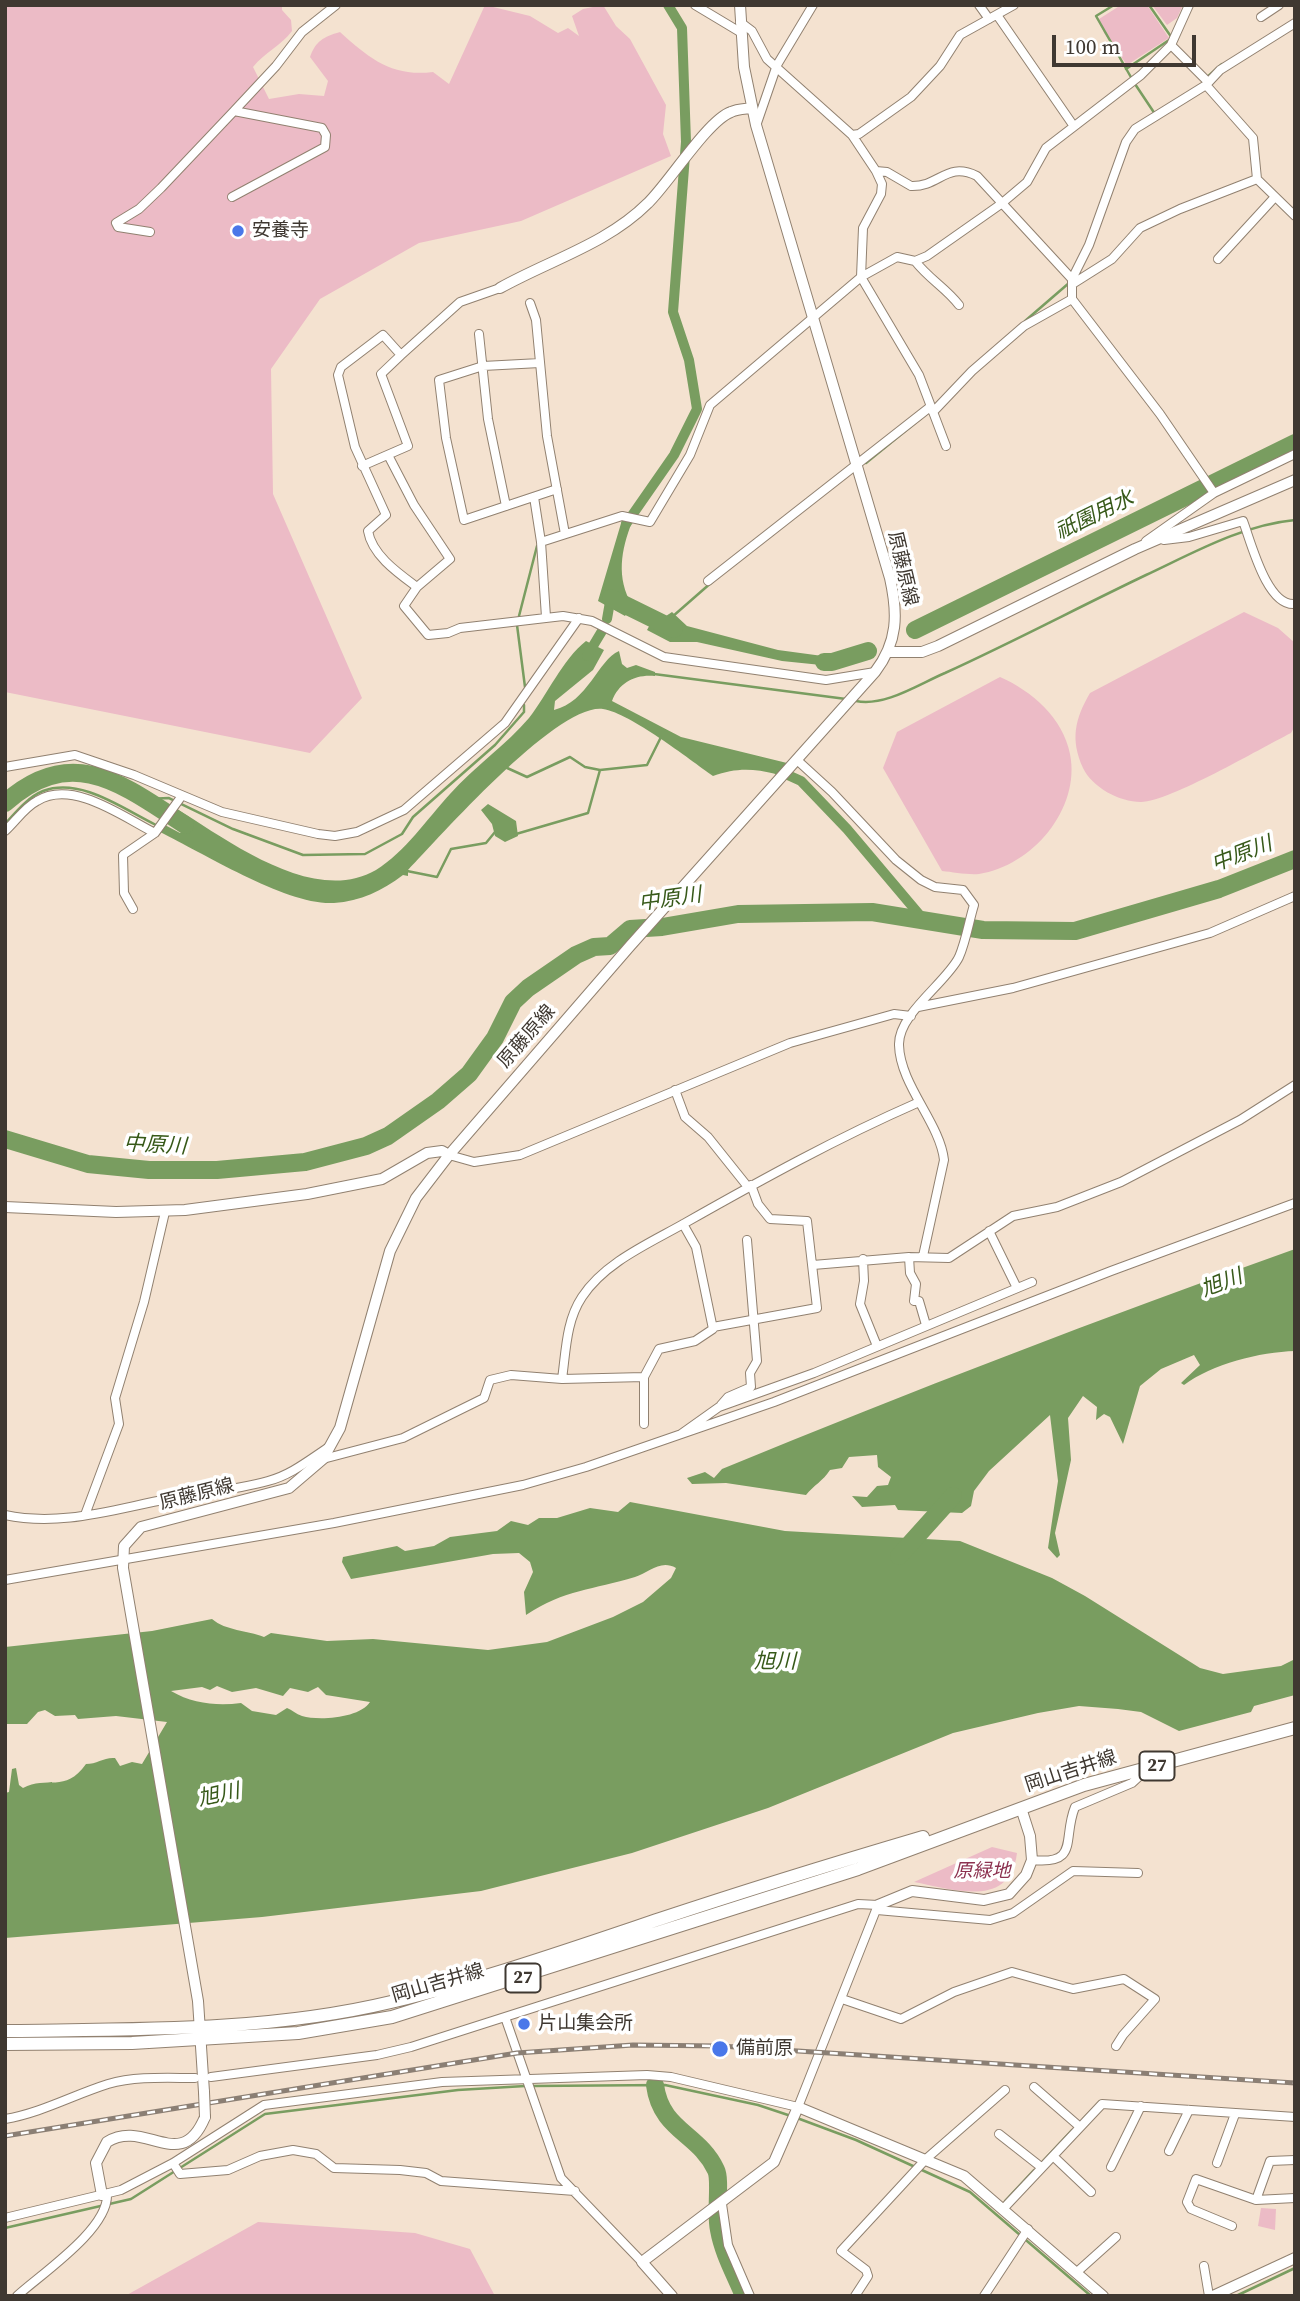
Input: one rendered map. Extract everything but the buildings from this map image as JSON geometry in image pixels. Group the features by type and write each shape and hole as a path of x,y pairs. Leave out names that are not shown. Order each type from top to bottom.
{"main road":[{"name":"原藤原線","path":"122,1564 130,1535 141,1527 289,1488 323,1459 334,1444 398,1230 416,1198 449,1155 629,946 855,695 888,652 896,625 895,602 756,125 740,27 740,5"},
{"path":"500,288 532,270 589,246 621,226 648,203 723,116 752,108"},
{"path":"888,652 922,652 938,646 1152,541 1295,480"},
{"path":"5,1207 164,1212 307,1194 370,1182 396,1172 427,1153 442,1151 449,1155"},
{"path":"106,2196 96,2163 107,2142 131,2133 165,2144 184,2141 194,2135 205,2117 198,2001 122,1564"},
{"name":"岡山吉井線","path":"5,2044 201,2039 298,2033 392,2017 858,1869 1084,1785 1295,1728"},
{"path":"877,1908 912,1891 997,1899 1017,1887 1032,1860 1030,1836 1021,1808"},
{"name":"岡山吉井線","path":"5,2031 200,2026 296,2018 389,2003 497,1973 722,1898 1021,1808"},
{"path":"672,2296 642,2262 774,2162 796,2113 921,2165 964,2176 1004,2208 1024,2234 1077,2272 1103,2296"},
{"path":"1211,2296 1295,2258"}],"street":[{"path":"150,232 118,227 116,223 139,209 161,188 276,66 302,32 335,5"},
{"path":"695,5 752,31 761,53 852,135 876,171 882,184 881,194 863,228 861,277 919,375 946,446"},
{"path":"756,125 777,65 813,5"},
{"path":"979,5 1032,62 1073,125"},
{"path":"852,135 859,134 911,97 940,66 960,35 1014,5"},
{"path":"541,542 629,517 650,522 690,455 710,405 861,277 897,257 915,261 927,256 1001,204 1027,182 1046,148 1130,84 1171,45 1188,5"},
{"path":"1261,17 1279,5"},
{"path":"1211,489 1160,414 1072,299 1073,281 1089,245 1126,142 1135,129 1220,70 1295,23"},
{"path":"1171,45 1206,81 1253,138 1257,179 1295,216"},
{"path":"232,197 325,148 326,135 322,128 234,111"},
{"path":"876,171 887,172 911,186 921,187 951,171 963,169 976,176 1073,281"},
{"path":"1073,281 1112,259 1140,228 1180,208 1257,179"},
{"path":"1218,259 1274,198"},
{"path":"915,261 927,276 946,288 959,305"},
{"path":"362,466 408,446 381,374 460,302 500,288"},
{"path":"708,581 855,466 932,410 1024,326 1072,299"},
{"path":"530,303 536,320 547,436 565,534"},
{"path":"479,334 488,419 506,506"},
{"path":"401,355 383,335 341,368 338,375 347,421 362,466 386,515 368,531 370,542 393,569 417,587"},
{"path":"540,363 483,366 439,380 446,439 464,520 557,489"},
{"path":"1135,549 1211,489 1295,454"},
{"path":"388,455 414,505 450,559 417,587 404,606 428,635 433,637 460,628 546,617 579,618 592,621 664,657 826,680 875,672"},
{"path":"534,497 541,542 546,617"},
{"path":"1152,541 1189,537 1243,521 1265,583 1285,602 1295,604"},
{"path":"5,767 26,766 75,755 134,775 180,799 222,812 335,836 374,826 404,810 505,723 579,618"},
{"path":"794,764 832,792 896,860 920,880 935,887 963,890 974,905 958,958 911,1016 901,1031 898,1046 917,1103 942,1145 944,1160 923,1256"},
{"path":"5,831 36,801 65,793 156,831"},
{"path":"134,909 124,893 123,855 156,831 180,799"},
{"path":"918,1007 1013,988 1210,933 1295,896"},
{"path":"449,1155 474,1162 520,1155 790,1043 894,1014 911,1016"},
{"path":"813,1265 863,1259 923,1256 949,1258 1013,1216 1057,1207 1121,1182 1240,1120 1295,1085"},
{"path":"645,1424 644,1377 659,1349 695,1340 713,1327 753,1317 817,1308 807,1221 770,1219 758,1204 750,1186 708,1137 685,1117 675,1090"},
{"path":"562,1379 573,1311 598,1278 626,1257 750,1186 818,1149 917,1103"},
{"path":"5,1580 122,1564 523,1485 676,1438 1295,1203"},
{"path":"85,1515 119,1424 115,1398 144,1302 164,1212"},
{"path":"683,1224 696,1247 713,1327"},
{"path":"989,1231 1017,1288"},
{"path":"676,1438 719,1407 728,1397 751,1387 750,1373 757,1361 758,1348 747,1240"},
{"path":"909,1257 910,1273 916,1284 914,1301 919,1301 926,1325"},
{"path":"863,1259 864,1282 860,1304 877,1346"},
{"path":"719,1407 1032,1282"},
{"path":"323,1459 403,1438 425,1429 484,1398 490,1380 511,1375 562,1379 644,1377"},
{"path":"5,1515 28,1520 109,1514 132,1506 269,1481 291,1472 334,1444"},
{"path":"1032,1860 1052,1862 1061,1858 1066,1851 1075,1807 1132,1783 1148,1768"},
{"path":"211,2077 377,2055 505,2017 858,1903 877,1908 990,1920 1013,1913 1073,1871 1138,1873"},
{"path":"5,2218 106,2196 177,2168 264,2105 429,2083 528,2083 671,2077 796,2113 877,1908"},
{"path":"842,1999 901,2019 954,1992 1012,1972 1073,1989 1124,1979 1155,1999 1116,2046"},
{"path":"505,2017 561,2178 642,2262"},
{"path":"5,2119 27,2115 122,2081 195,2078"},
{"path":"1034,2087 1080,2127"},
{"path":"855,2296 868,2276 866,2270 841,2251 921,2165 1005,2091"},
{"path":"1004,2208 1102,2104 1295,2117"},
{"path":"1111,2166 1141,2106"},
{"path":"1169,2151 1189,2110"},
{"path":"1217,2164 1235,2113"},
{"path":"999,2134 1041,2167"},
{"path":"177,2168 228,2170 260,2156 293,2150 316,2154 334,2168 400,2170 426,2173 441,2181 575,2191"},
{"path":"1053,2156 1091,2192"},
{"path":"1256,2200 1270,2161 1295,2160"},
{"path":"1233,2226 1191,2209 1187,2202 1196,2179 1256,2200 1295,2198"},
{"path":"17,2296 75,2246 104,2210 106,2196"},
{"path":"718,2206 728,2245 750,2296"},
{"path":"984,2296 1024,2234"},
{"path":"1077,2272 1116,2237"},
{"path":"1204,2266 1211,2296"}],"green space":[{"path":"5,5 282,5 282,10 291,20 292,31 253,67 269,99 299,94 324,96 328,81 310,57 321,40 340,32 382,64 405,72 433,72 449,84 485,5 530,16 558,33 568,28 579,36 572,16 583,9 603,5 616,26 630,39 666,105 663,134 671,156 521,221 419,243 320,299 271,369 273,494 362,698 310,753 5,692"},
{"path":"1121,5 1147,5 1169,38 1127,65 1104,33 1099,19"},
{"path":"1152,5 1183,5 1177,18 1167,25"},
{"path":"1244,612 1278,628 1295,643 1295,726 1291,733 1193,784 1155,799 1141,802 1124,799 1107,792 1093,781 1079,758 1076,738 1078,721 1090,693"},
{"path":"1000,677 1034,698 1061,729 1070,754 1068,795 1048,832 1017,860 999,869 979,874 942,871 883,768 897,732"},
{"name":"原緑地","path":"992,1847 1017,1853 1012,1871 1003,1883 991,1889 961,1891 914,1882"},
{"path":"1261,2208 1276,2209 1275,2230 1258,2226"},
{"path":"258,2222 415,2233 470,2249 495,2296 125,2296"}],"water":[{"path":"622,520 632,522 622,564 624,585 632,605 625,616 598,601"},
{"path":"672,612 687,626 778,650 830,657 846,651 848,661 831,666 782,661 697,642 670,642 647,630 653,619 663,618"},
{"path":"586,641 604,650 593,670 555,701 554,710 576,699 605,663 619,651 622,664 627,668 636,665 655,672 655,676 641,676 629,681 619,689 612,701 681,737 787,763 776,774 744,770 713,776 659,738 614,712 603,709 583,713 530,748 501,775 408,870 408,876 403,875 379,890 344,902 315,902 293,896 246,876 160,832 165,825 180,833 183,831 168,820 177,809 246,852 300,875 326,880 352,879 376,870 397,854 459,784 521,727 570,658"},
{"path":"488,804 516,821 518,836 505,842 495,836 492,824 481,810"},
{"name":"旭川","path":"1295,1249 1295,1351 1237,1360 1208,1371 1184,1385 1181,1383 1200,1365 1194,1355 1161,1369 1140,1386 1123,1444 1110,1417 1104,1414 1096,1420 1097,1407 1083,1396 1068,1418 1071,1460 1055,1533 1060,1555 1057,1558 1048,1548 1058,1481 1050,1415 989,1471 974,1491 971,1506 962,1513 898,1510 895,1505 862,1507 852,1496 867,1497 877,1486 888,1485 891,1477 878,1467 877,1455 849,1457 842,1468 830,1470 806,1495 726,1483 692,1484 687,1478 705,1472 714,1478 722,1469 864,1411"},
{"name":"旭川","path":"630,1502 785,1531 960,1541 1052,1578 1200,1668 1223,1674 1281,1666 1295,1659 1295,1695 1254,1706 1251,1712 1179,1731 1141,1712 1079,1706 953,1733 768,1808 632,1853 481,1891 262,1917 5,1938 5,1793 9,1792 12,1769 16,1768 19,1785 23,1788 32,1784 71,1779 86,1764 107,1759 115,1758 120,1766 132,1762 142,1764 167,1722 116,1716 78,1719 75,1715 55,1716 45,1710 38,1712 27,1724 5,1724 5,1647 152,1631 212,1619 224,1626 264,1637 271,1633 327,1641 373,1639 488,1650 547,1642 613,1617 643,1602 671,1578 676,1568 660,1566 635,1577 567,1595 526,1615 524,1592 533,1572 530,1562 519,1553 493,1554 351,1579 342,1562 343,1557 397,1546 405,1551 434,1546 450,1537 497,1531 511,1521 528,1525 539,1518 557,1518 590,1508 618,1512","holes":["217,1686 232,1692 256,1688 283,1696 290,1688 308,1692 318,1687 326,1695 370,1702 358,1712 349,1715 318,1718 302,1716 287,1708 276,1715 252,1711 241,1703 206,1703 171,1691 202,1687 210,1690"]}],"waterway":[{"path":"626,524 674,455 697,409 689,360 673,312 686,142 682,28 668,5"},
{"path":"1114,5 1096,16 1132,79"},
{"path":"1126,69 1172,38 1149,5"},
{"path":"1206,78 1222,64"},
{"path":"1135,84 1155,114"},
{"path":"1025,321 1069,283"},
{"path":"866,463 931,410"},
{"name":"祇園用水","path":"915,630 1295,443"},
{"path":"856,701 890,698 1218,541 1256,528 1295,520"},
{"path":"519,616 537,546"},
{"path":"672,617 712,582"},
{"path":"607,619 611,596"},
{"name":"祇園用水","path":"611,598 674,629"},
{"path":"517,625 525,687"},
{"path":"587,656 602,631"},
{"name":"祇園用水","path":"824,662 868,651"},
{"path":"654,674 846,699"},
{"path":"145,799 169,798 233,829 303,855 365,854 402,834 413,817 495,745 524,712 524,705"},
{"path":"516,834 588,813 600,770 647,765 661,737"},
{"path":"505,767 527,777 570,757 585,767 600,770"},
{"path":"779,771 801,781 847,829 923,919"},
{"path":"5,803 29,785 53,775 75,773 96,776 118,784 185,825"},
{"path":"5,824 22,805 43,791 72,788 101,797 156,825"},
{"path":"407,871 437,877 451,849 486,843 495,832"},
{"name":"中原川","path":"5,1139 88,1164 149,1170 217,1170 305,1162 366,1146 388,1136 438,1101 469,1074 495,1038 513,1002 528,988 576,955 594,947 610,946 630,929 662,927 738,914 872,912 983,930 1075,931 1219,889 1295,859"},
{"name":"旭川","path":"899,1556 953,1496"},
{"path":"655,2085 659,2100 672,2122 700,2148 716,2170 721,2239 744,2296"},
{"path":"532,2086 665,2085 758,2105 791,2116"},
{"path":"5,2228 131,2199 265,2114 458,2090 525,2086"},
{"path":"1083,2119 1100,2101"},
{"path":"797,2118 856,2140 970,2192 1091,2296"},
{"path":"1043,2161 1072,2130"},
{"path":"1005,2201 1034,2170"},
{"path":"1236,2296 1295,2268"}],"railway":[{"path":"5,2136 517,2053 633,2045 720,2046 1295,2083"}],"place":[{"name":"安養寺","path":"238,231"},
{"name":"片山集会所","path":"524,2024"},
{"name":"備前原","path":"720,2049"}]}
